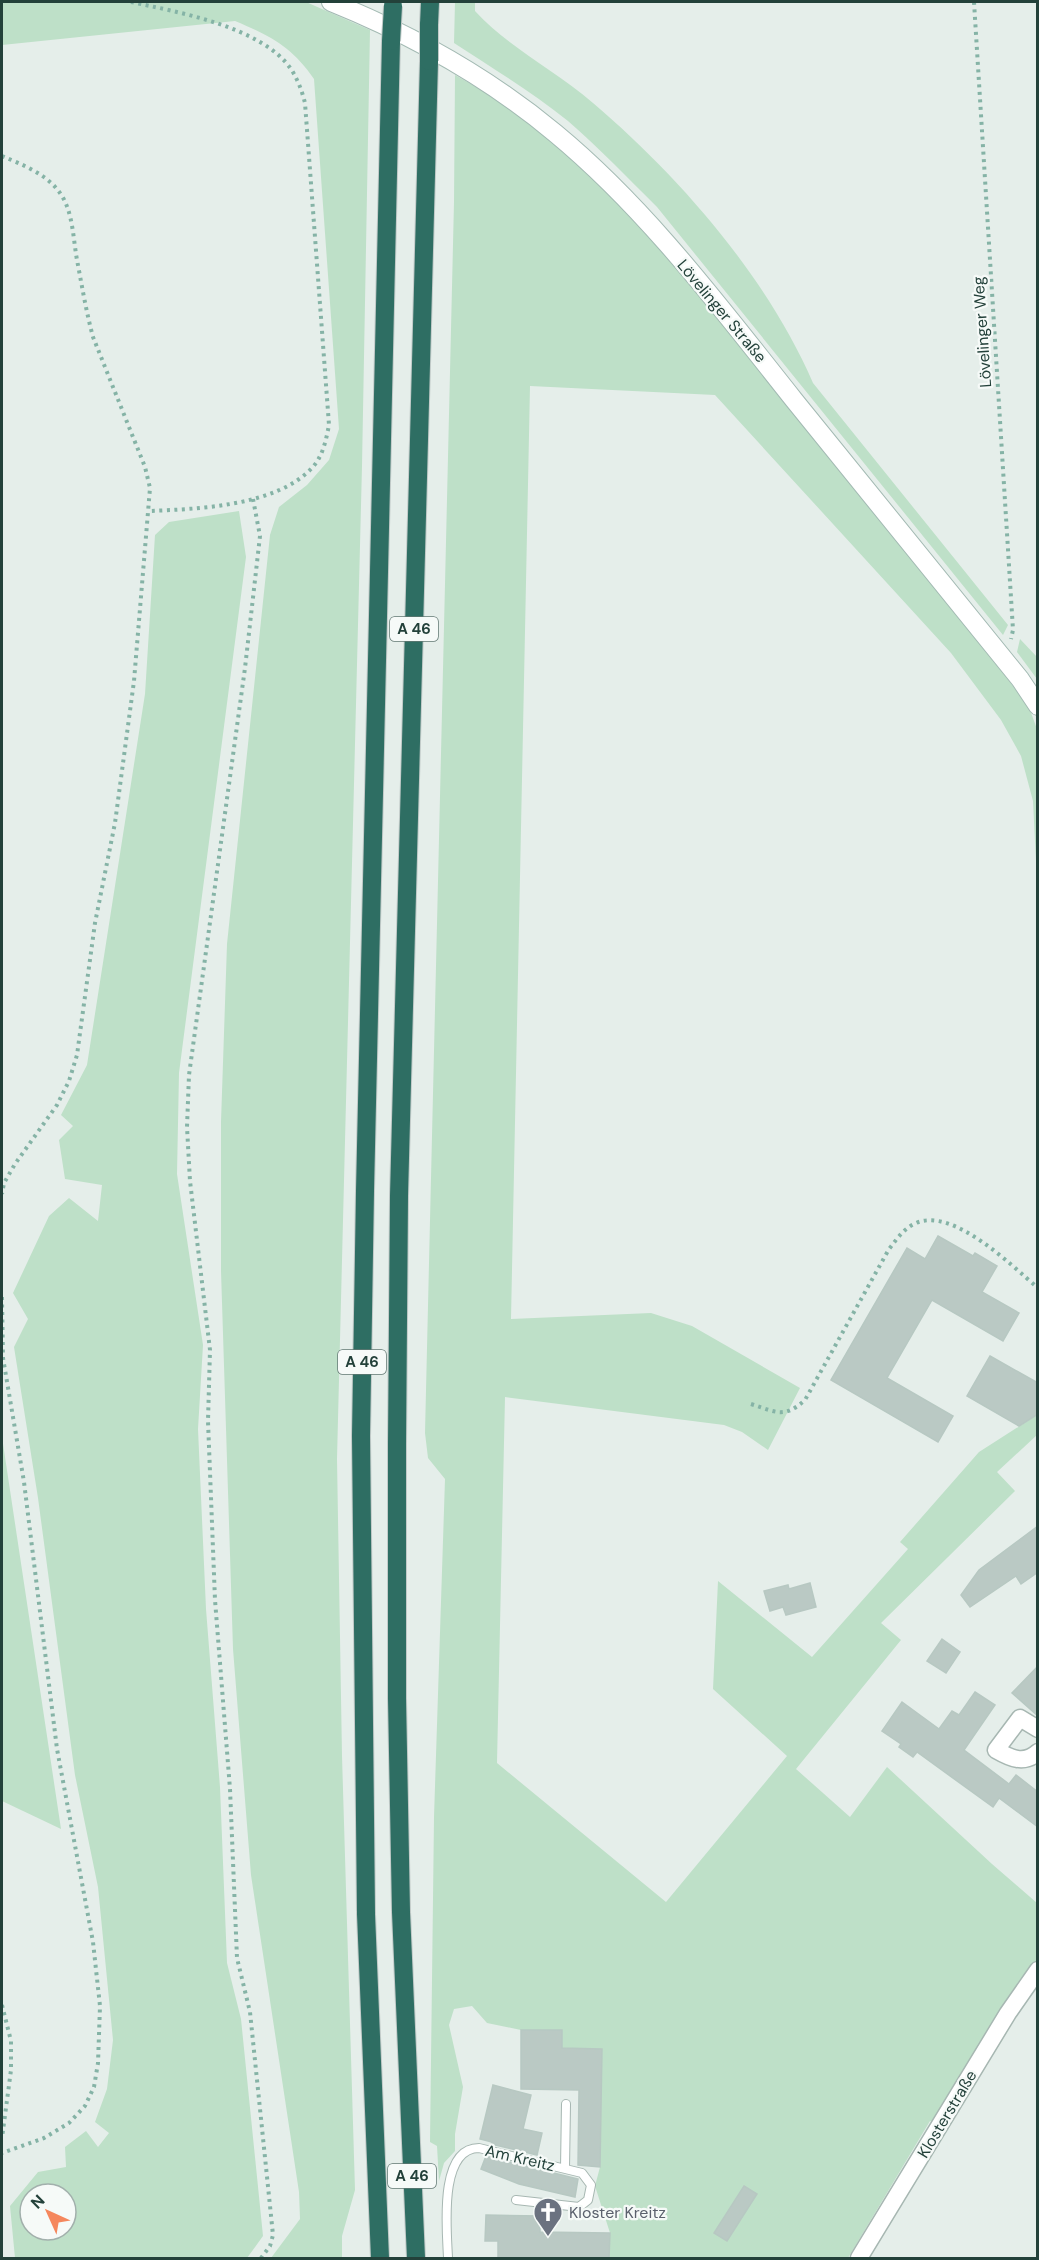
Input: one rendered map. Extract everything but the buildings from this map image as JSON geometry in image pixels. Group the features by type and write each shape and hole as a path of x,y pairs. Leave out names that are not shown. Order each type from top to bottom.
{"highway":[{"name":"A 46","path":"416,2259 401,1900 397,1686 397,1444 399,1197 430,2"},
{"name":"A 46","path":"380,2259 366,1914 361,1436 393,4"}],"street":[{"name":"Lövelinger Straße","path":"331,2 369,17 472,73 555,133 601,174 642,216 710,296 1003,659 1038,706"},
{"path":"1038,1729 1020,1718 996,1750 1010,1759 1022,1760 1038,1752"},
{"name":"Klosterstraße","path":"859,2259 1008,2013 1038,1970"}],"lane":[{"path":"565,2168 566,2104"},
{"name":"Am Kreitz","path":"448,2259 449,2184 454,2164 468,2149 479,2148 582,2173 589,2180 591,2189 588,2200 576,2208 516,2200"}],"path":[{"path":"131,2 198,17 231,28 278,55 290,67 299,83 305,103 329,425 325,446 314,466 298,480 281,490 253,499 192,509 149,511"},
{"name":"Lövelinger Weg","path":"974,2 1013,630 1003,659"},
{"path":"2,156 43,177 60,193 70,217 87,316 93,337 145,467 150,488 134,681 115,822 95,923 77,1055 69,1081 57,1105 3,1183 2,1194"},
{"path":"253,499 260,537 245,668 189,1076 187,1127 190,1181 210,1350 208,1421 215,1600 230,1789 237,1958 250,2012 273,2235 270,2246 261,2259"},
{"path":"751,1404 781,1413 794,1410 805,1400 889,1249 902,1232 916,1223 930,1220 947,1222 970,1234 1038,1288"},
{"path":"2,1297 3,1358 24,1482 57,1749 93,1942 99,2006 98,2063 94,2087 86,2106 69,2123 44,2138 2,2153"},
{"path":"2,2005 11,2041 11,2070 2,2138"}],"green space":[{"path":"2,2 306,2 370,30 362,466 337,1459 342,1756 355,2190 342,2236 342,2258 271,2258 300,2219 299,2192 251,1875 233,1649 221,1271 221,1122 227,944 270,535 279,507 307,485 329,460 339,429 314,79 306,68 280,44 235,21 2,45"},
{"path":"455,2 475,2 475,11 488,24 593,103 658,163 689,196 746,267 794,344 813,383 1008,625 1003,635 657,207 568,121 526,90 454,43"},
{"path":"455,75 504,105 550,140 593,179 674,264 1008,679 1030,710 1037,729 1037,881 1033,801 1021,756 1001,720 951,653 715,395 530,386 511,1319 651,1313 692,1326 800,1388 768,1450 742,1432 724,1425 505,1397 497,1763 666,1902 787,1756 713,1689 718,1581 812,1657 908,1549 900,1542 979,1452 1037,1415 1037,1435 997,1472 1015,1491 881,1623 901,1640 796,1769 850,1817 887,1767 1037,1903 1037,1961 1003,2010 934,2123 930,2121 848,2258 609,2258 610,2233 595,2186 600,2167 602,2049 562,2048 562,2030 521,2030 487,2023 472,2006 454,2009 449,2025 463,2087 455,2134 455,2151 444,2163 439,2181 437,2146 430,2142 434,1817 445,1479 428,1458 425,1433 454,202"},
{"path":"239,511 246,557 179,1073 177,1174 203,1345 198,1429 206,1609 220,1787 227,1963 241,2019 263,2236 247,2258 15,2258 10,2206 18,2196 18,2242 78,2242 78,2182 30,2182 38,2172 66,2167 65,2147 86,2131 98,2147 109,2133 95,2122 107,2089 113,2040 98,1887 75,1775 38,1498 14,1347 28,1319 13,1293 49,1216 69,1198 98,1221 102,1185 65,1179 59,1140 73,1126 61,1115 87,1065 145,694 155,535 169,522"},
{"path":"1020,639 1037,657 1037,679 1017,652"},
{"path":"2,1437 61,1829 2,1801"}],"place":[{"name":"Kloster Kreitz","path":"548,2238"}]}
